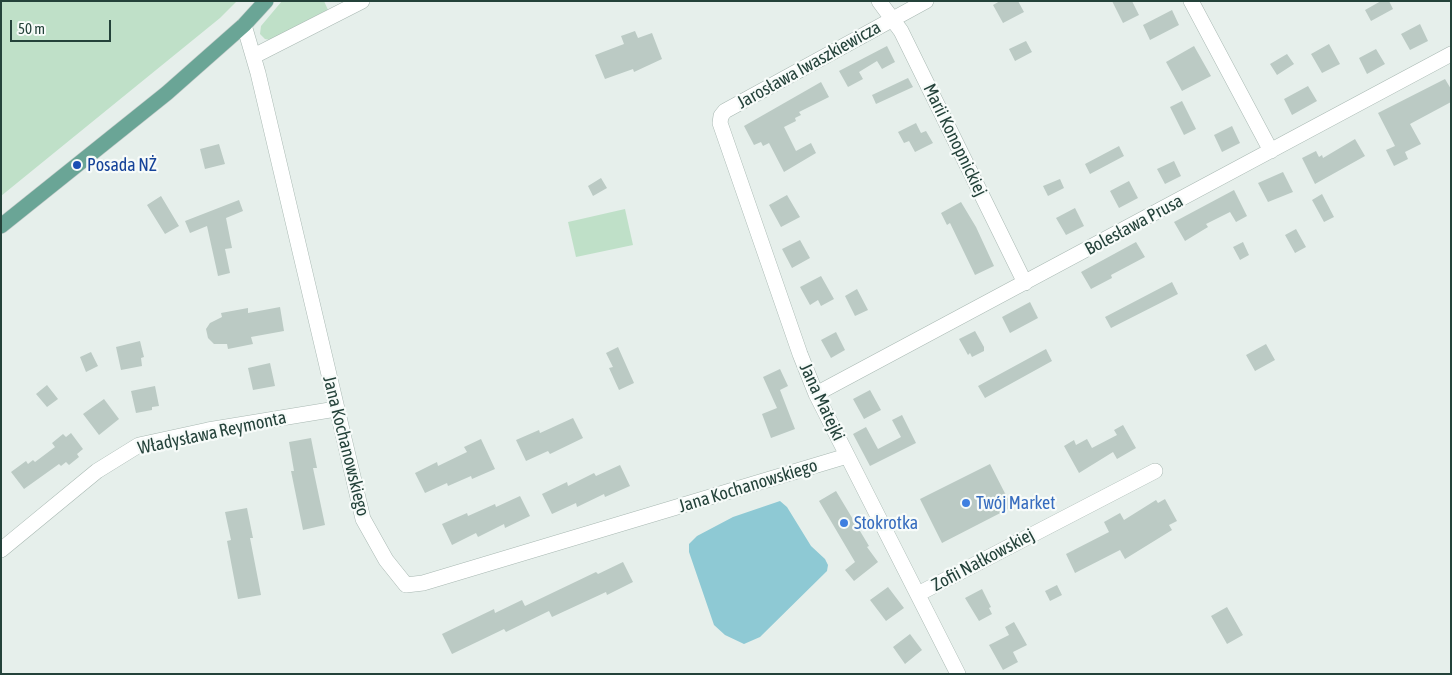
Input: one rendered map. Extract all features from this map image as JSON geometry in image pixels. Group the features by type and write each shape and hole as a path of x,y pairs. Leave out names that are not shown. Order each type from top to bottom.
{"main road":[{"path":"1,226 167,93 244,25 266,1"}],"street":[{"path":"254,56 338,6 362,1"},
{"name":"Marii Konopnickiej","path":"879,1 901,31 1025,283"},
{"name":"Jarosława Iwaszkiewicza","path":"721,116 725,110 926,1"},
{"path":"1191,1 1271,151"},
{"name":"Jana Kochanowskiego","path":"244,25 254,56 363,519 386,560 406,585 423,583 848,456"},
{"name":"Bolesława Prusa","path":"816,394 1451,54"},
{"name":"Jana Matejki","path":"721,116 720,127 800,354 816,394 958,674"},
{"name":"Władysława Reymonta","path":"1,550 97,471 139,445 208,430 336,409"},
{"name":"Zofii Nałkowskiej","path":"918,594 1155,471"}],"green space":[{"path":"1,1 237,1 220,18 1,196"},
{"path":"282,1 324,1 328,10 270,40 265,39 260,34 261,26"},
{"path":"625,209 633,245 576,257 568,222"}],"water":[{"path":"780,501 787,507 811,546 825,559 828,565 827,571 760,637 744,644 725,635 714,625 689,552 689,544 697,536 733,517"}],"building":[{"path":"1000,1 1018,1 1024,12 1003,23 993,5"},
{"path":"1112,1 1132,1 1139,15 1123,23"},
{"path":"1381,1 1389,1 1393,9 1371,21 1365,10"},
{"path":"1172,10 1179,25 1150,40 1143,25"},
{"path":"1420,24 1428,41 1410,50 1401,34"},
{"path":"635,31 638,38 652,33 662,59 634,72 633,69 605,79 595,55 624,44 621,36"},
{"path":"1026,41 1032,52 1015,61 1009,49"},
{"path":"1329,44 1340,64 1322,73 1311,54"},
{"path":"887,46 895,62 882,69 877,61 859,72 863,79 848,87 839,71"},
{"path":"1194,46 1211,76 1182,91 1166,62"},
{"path":"1376,49 1385,64 1367,74 1359,58"},
{"path":"1287,54 1294,64 1277,75 1270,64"},
{"path":"908,78 913,87 876,104 872,95"},
{"path":"1445,79 1451,89 1451,102 1410,124 1421,144 1405,152 1408,159 1394,166 1386,150 1395,146 1378,113"},
{"path":"821,82 829,97 799,112 801,115 795,118 796,121 784,127 796,151 811,143 816,153 784,172 769,143 763,146 761,142 754,145 744,126"},
{"path":"1308,86 1317,101 1292,115 1284,99"},
{"path":"1182,101 1196,129 1184,135 1170,107"},
{"path":"916,123 921,133 926,131 933,143 915,152 909,141 904,143 898,132"},
{"path":"1232,126 1240,143 1222,152 1214,135"},
{"path":"1355,139 1365,156 1315,184 1302,158 1316,151 1319,157 1322,155 1323,158"},
{"path":"219,144 225,164 205,169 200,149"},
{"path":"1119,146 1124,156 1090,174 1085,164"},
{"path":"1174,161 1181,176 1165,184 1157,169"},
{"path":"1283,172 1293,192 1268,202 1258,183"},
{"path":"601,178 607,188 593,196 588,186"},
{"path":"1060,179 1064,188 1048,196 1043,186"},
{"path":"1129,181 1138,198 1119,208 1110,191"},
{"path":"1234,190 1247,216 1236,222 1230,212 1206,224 1208,227 1185,241 1174,222"},
{"path":"1322,194 1334,217 1324,222 1312,200"},
{"path":"787,195 800,217 781,227 769,205"},
{"path":"161,196 179,226 165,234 147,205"},
{"path":"239,200 243,211 226,218 232,248 225,249 230,273 218,276 207,226 190,233 185,221"},
{"path":"961,202 976,227 994,266 975,275 950,223 947,225 941,213"},
{"path":"1075,208 1084,226 1066,235 1056,218"},
{"path":"1296,229 1306,247 1295,253 1285,235"},
{"path":"800,240 810,258 792,268 782,249"},
{"path":"1136,242 1145,257 1111,275 1112,278 1091,289 1081,272"},
{"path":"1243,242 1249,255 1240,260 1233,247"},
{"path":"821,276 834,299 821,306 818,300 810,305 800,287"},
{"path":"1172,282 1178,294 1111,328 1105,317"},
{"path":"857,289 868,310 855,316 845,296"},
{"path":"1030,302 1038,318 1010,333 1002,317"},
{"path":"280,307 284,331 251,337 253,344 228,349 227,344 214,344 208,338 206,329 210,323 222,317 221,313 248,308 248,313"},
{"path":"975,331 984,347 984,351 972,357 970,353 968,355 959,339"},
{"path":"836,332 845,350 831,358 821,340"},
{"path":"140,341 144,357 141,358 142,366 121,370 116,347"},
{"path":"1266,344 1275,360 1255,371 1246,355"},
{"path":"618,347 634,383 619,390 609,368 613,367 606,353"},
{"path":"1046,349 1052,361 985,398 978,386"},
{"path":"91,352 98,366 86,372 80,357"},
{"path":"270,363 275,386 253,390 248,368"},
{"path":"780,369 788,386 780,390 795,429 771,438 762,414 777,408 763,377"},
{"path":"47,385 58,399 47,407 36,394"},
{"path":"155,386 159,406 152,407 152,410 136,413 131,391"},
{"path":"870,390 881,410 864,419 853,399"},
{"path":"104,399 119,419 99,435 83,414"},
{"path":"902,415 916,443 870,466 853,434 866,427 878,449 901,437 892,420"},
{"path":"573,418 583,438 550,454 548,451 526,461 516,440 539,430 540,433"},
{"path":"1123,425 1136,448 1117,459 1113,452 1079,473 1064,446 1074,440 1076,445 1087,439 1092,448 1117,435 1114,430"},
{"path":"71,433 83,449 77,454 79,457 69,465 66,462 61,466 59,464 24,489 11,472 26,461 28,464 33,460 35,462 55,447 52,443 63,434 66,437"},
{"path":"311,438 317,468 313,468 325,525 303,530 291,471 294,471 289,442"},
{"path":"481,439 495,469 472,479 471,476 448,486 447,483 425,493 415,473 437,462 438,466 467,452 464,447"},
{"name":"Twój Market","path":"990,464 1012,507 942,543 920,499"},
{"path":"620,465 630,486 605,497 604,494 577,507 576,503 552,514 542,494 567,482 568,486 594,473 596,476"},
{"name":"Stokrotka","path":"836,491 869,546 867,547 878,562 854,581 845,570 855,562 819,501"},
{"path":"520,496 530,516 505,528 504,524 478,537 476,533 452,545 442,524 467,513 468,516 495,504 496,507"},
{"path":"1165,499 1177,521 1169,525 1172,530 1125,559 1120,550 1075,573 1066,554 1109,532 1104,522 1120,513 1124,520 1156,500 1158,503"},
{"path":"247,508 253,538 250,538 261,595 238,599 227,541 231,540 225,512"},
{"path":"623,562 633,582 607,595 606,592 552,617 549,611 506,632 504,629 452,654 442,634 494,609 495,613 522,600 525,606 596,572 598,574"},
{"path":"1057,585 1062,595 1050,601 1045,591"},
{"path":"888,587 904,608 886,621 870,600"},
{"path":"982,589 991,607 989,608 992,614 979,621 965,598"},
{"path":"1227,607 1243,635 1227,644 1211,616"},
{"path":"1014,622 1027,645 1013,652 1018,662 1003,670 989,645 1009,635 1005,627"},
{"path":"910,634 922,650 905,664 893,647"}],"place":[{"name":"Posada NŻ","path":"77,165"},
{"name":"Twój Market","path":"966,503"},
{"name":"Stokrotka","path":"844,523"}]}
